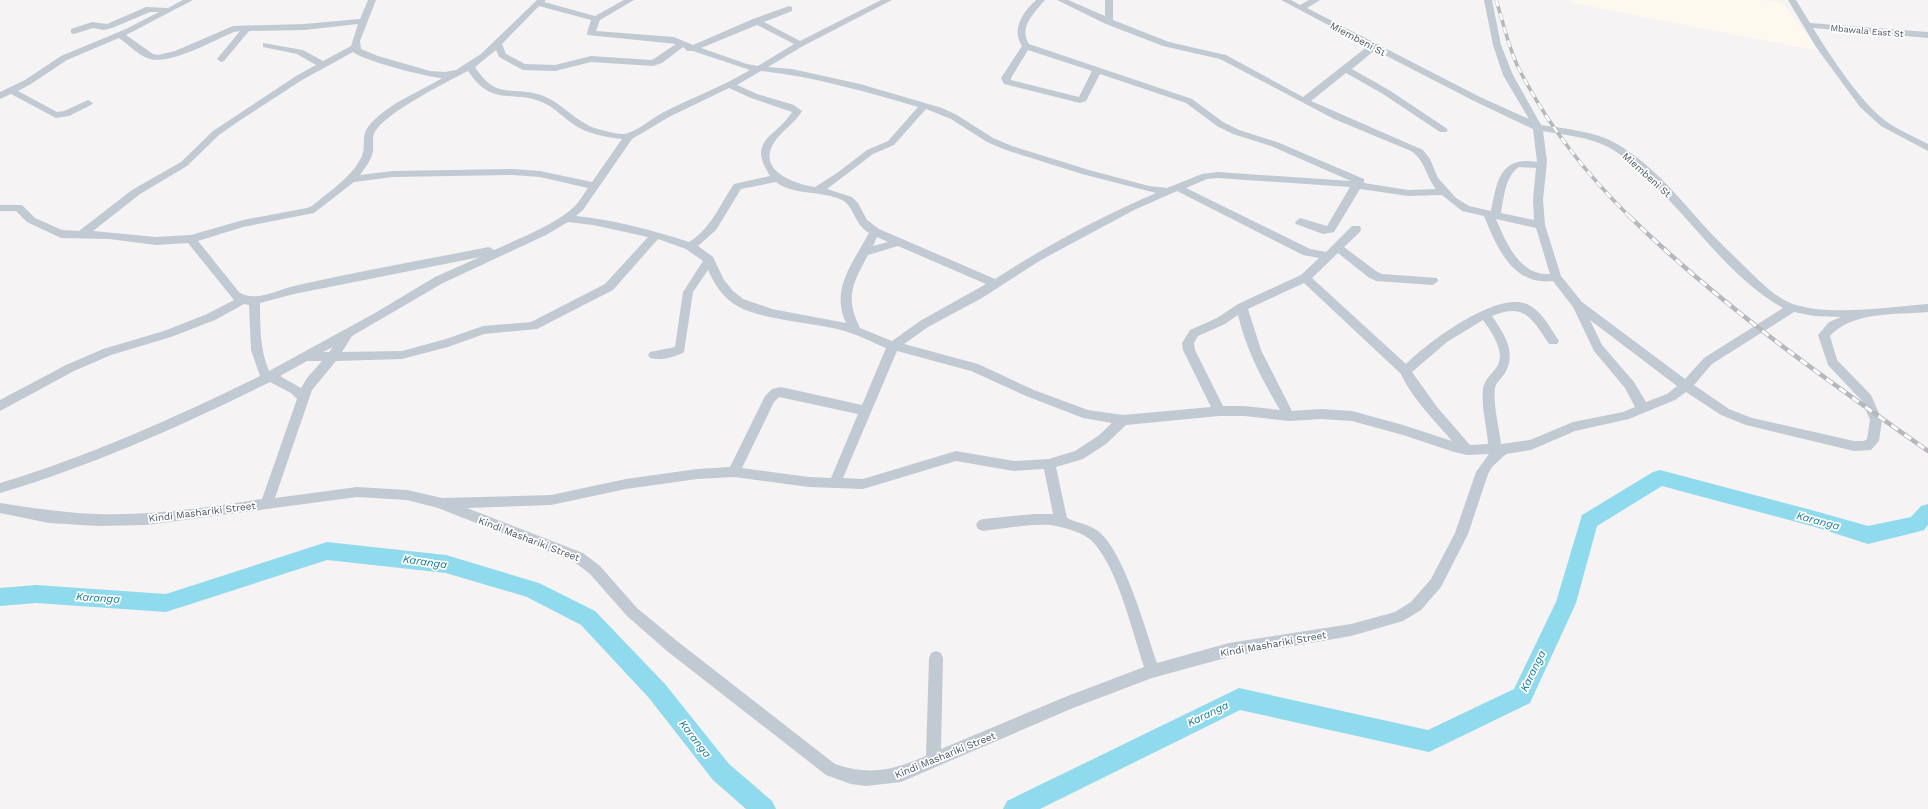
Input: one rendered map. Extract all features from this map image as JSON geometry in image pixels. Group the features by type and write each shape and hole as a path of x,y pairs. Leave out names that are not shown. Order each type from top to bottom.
{"street":[{"path":"111,32 189,0"},
{"path":"81,236 136,192 184,164 216,133 236,119 268,97 355,47 372,0"},
{"path":"630,0 596,19 590,32 669,39 746,67 792,72 823,78 860,87 924,106 954,117 990,140 1009,148 1149,189 1172,189 1307,252 1328,256"},
{"path":"0,488 44,475 154,432 268,377 349,331 379,316 440,280 542,232 566,218 579,208 616,153 629,137 666,115 760,69 800,44 888,0"},
{"path":"1041,0 1035,5 1023,24 1020,33 1021,41 1026,46 1189,101 1220,124 1236,132 1274,144 1374,188"},
{"path":"1061,0 1109,22 1166,44 1223,56 1304,101 1420,152 1427,160 1434,179 1462,207 1540,225"},
{"path":"1108,0 1109,22"},
{"name":"Miembeni St","path":"1285,0 1373,47 1477,99 1538,127 1603,140 1626,154 1663,186 1704,232 1769,295 1792,308 1814,312 1861,314 1928,308"},
{"path":"1300,8 1316,0"},
{"path":"1488,0 1497,45 1508,75 1538,127 1542,144 1542,166 1538,200 1540,225 1556,277 1578,305 1597,346 1635,394 1642,409"},
{"path":"1792,0 1820,47 1863,105 1884,124 1928,148"},
{"path":"0,208 18,207 31,220 56,232 81,236 108,235 146,241 191,239 243,224 313,210 351,179 367,154 367,138 377,122 454,74 470,67 512,28 526,12 539,2 596,19"},
{"path":"0,96 28,82 64,58 98,43 128,19 149,9 167,10"},
{"path":"670,53 693,48 756,21 789,9"},
{"path":"74,31 92,25 111,32 150,56 161,58 230,30 247,28 304,27 364,21"},
{"path":"756,21 800,44"},
{"name":"Mbawala East St","path":"1807,25 1928,35"},
{"path":"222,60 247,28"},
{"path":"497,42 502,55 523,67 559,68 580,60 591,59 653,63 683,43"},
{"path":"266,45 300,52 323,65"},
{"path":"1026,46 1006,78 1007,82 1080,100 1083,99 1097,71"},
{"path":"355,47 361,53 420,71 441,75 454,74"},
{"path":"1304,101 1373,47"},
{"path":"470,67 477,80 495,92 507,95 538,98 550,102 590,130 629,137"},
{"path":"1346,69 1386,92 1443,130"},
{"path":"730,85 754,96 791,107 798,111 772,138 765,155 767,165 777,178 793,186 818,190 852,201 862,222 875,232 897,243 996,284"},
{"path":"12,90 56,115 66,114 88,103"},
{"path":"818,190 846,172 870,152 891,143 924,106"},
{"path":"1912,138 1928,140"},
{"path":"1542,166 1518,164 1512,166 1507,173 1492,215 1503,244 1523,271 1533,277 1556,277"},
{"path":"351,179 393,174 513,172 540,174 595,186"},
{"path":"835,483 893,346 924,324 996,284 1037,257 1123,212 1172,189 1206,176 1218,174 1357,184 1408,193 1447,192"},
{"path":"690,246 700,242 707,235 738,186 777,178"},
{"path":"1300,222 1323,230 1330,229 1350,200 1357,184"},
{"path":"566,218 593,221 656,235 690,246 709,260 719,282 729,294 739,302 772,313 828,323 856,331 893,346 974,367 1030,393 1087,415 1124,420 1219,411 1248,411 1289,416 1321,414 1352,416 1467,450 1499,449 1531,445 1573,427 1625,416 1662,402 1686,386 1708,361 1792,308"},
{"path":"1219,411 1189,350 1188,343 1194,333 1222,321 1242,307 1305,278 1356,229"},
{"path":"856,331 846,309 845,301 848,288 875,232"},
{"path":"302,357 402,355 448,343 484,330 541,324 609,287 656,235"},
{"path":"191,239 228,288 242,300"},
{"path":"865,252 897,243"},
{"path":"1337,247 1372,274 1380,278 1433,280"},
{"path":"0,406 70,368 107,352 167,334 211,317 242,300 254,301 314,286 507,248"},
{"path":"654,355 673,353 680,349 688,292 709,260"},
{"path":"1305,278 1406,371 1409,378 1433,410 1467,450"},
{"path":"254,301 255,336 259,361 268,377 295,390 303,398"},
{"path":"1578,305 1686,386 1725,412 1750,422 1854,446 1868,446 1873,441 1876,420 1873,412 1867,398 1832,362 1824,334 1833,325 1861,314"},
{"path":"1406,371 1445,338 1484,314 1508,306 1522,307 1529,310 1553,341"},
{"path":"1242,307 1247,332 1254,352 1289,416"},
{"path":"1484,314 1501,340 1505,356 1503,368 1491,381 1489,391 1499,449"},
{"path":"267,503 303,398 311,381 334,356 349,331"},
{"path":"734,472 769,399 776,392 866,411"},
{"path":"439,503 552,500 626,484 697,474 734,472 809,482 863,484 924,467 956,456 1014,466 1049,464 1079,455 1102,440 1124,420"},
{"name":"Kindi Mashariki Street","path":"0,508 49,517 98,520 146,519 193,514 357,492 407,495 439,503 578,557 595,570 632,612 831,770 852,778 874,780 901,774 1070,702 1152,671 1229,650 1357,629 1398,617 1416,606 1436,583 1461,534 1482,472 1499,449"},
{"path":"1049,464 1061,520 1063,523 1089,532 1096,538 1111,558 1152,671"},
{"path":"983,525 1034,520 1061,520"},
{"path":"933,761 936,658"}],"shaded area":[{"path":"1572,0 1758,0 1782,2 1820,51 1573,3"}],"waterway":[{"name":"Karanga","path":"1015,809 1239,699 1429,741 1522,696 1566,603 1589,521 1660,478 1815,519 1868,535 1917,524 1928,512"},
{"name":"Karanga","path":"0,597 36,594 166,603 327,551 446,564 532,589 588,618 657,691 721,772 764,809"}],"railway":[{"path":"1496,0 1515,61 1542,109 1568,148 1629,216"},
{"path":"1629,216 1699,280 1774,340 1928,451"}]}
